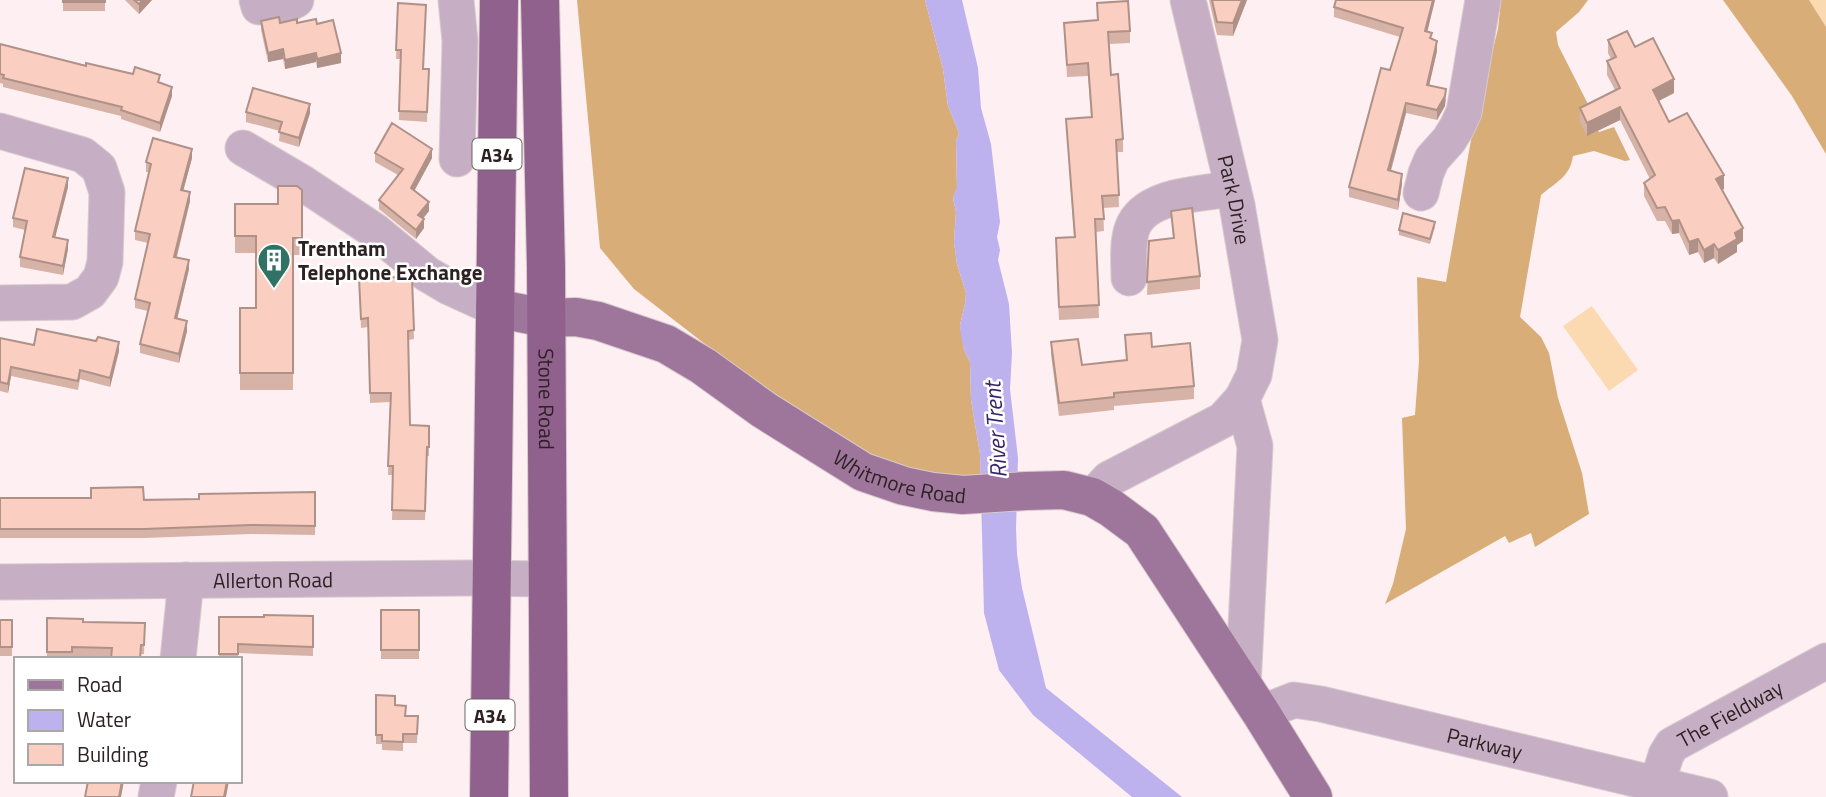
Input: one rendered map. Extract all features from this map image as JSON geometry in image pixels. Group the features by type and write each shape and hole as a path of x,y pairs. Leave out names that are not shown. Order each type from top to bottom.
{"highway":[{"name":"A34","path":"489,797 499,0"},
{"name":"Stone Road","path":"540,0 546,254 549,797"}],"main road":[{"name":"Whitmore Road","path":"495,308 545,318 576,317 598,321 666,344 863,472 904,486 963,495 1064,490 1092,497 1111,508 1142,531 1313,797"}],"street":[{"path":"257,0 259,7 296,0"},
{"path":"456,0 460,41 457,159"},
{"name":"Park Drive","path":"1092,497 1109,479 1223,420 1242,399 1254,375 1260,340 1233,189 1188,0"},
{"path":"1421,194 1432,159 1449,140 1464,112 1483,0"},
{"path":"0,131 83,155 99,168 107,192 105,262 101,277 90,292 72,302 0,303"},
{"path":"243,148 374,231 427,274 495,308"},
{"path":"1129,278 1129,248 1133,228 1146,209 1164,200 1233,189"},
{"path":"1242,399 1255,446 1252,700"},
{"name":"Allerton Road","path":"0,582 547,579"},
{"path":"178,657 186,580"},
{"name":"The Fieldway","path":"1657,784 1672,745 1826,660"},
{"name":"Parkway","path":"1252,700 1294,700 1321,704 1710,797"}],"shaded area":[{"path":"577,0 925,0 943,69 948,106 959,133 956,141 957,188 953,198 956,212 954,242 957,264 966,293 960,325 964,350 970,362 971,400 980,454 981,479 916,472 869,457 741,372 634,289 600,248"},
{"path":"1501,0 1588,0 1579,12 1556,32 1558,45 1593,114 1589,119 1599,132 1614,127 1630,160 1625,161 1594,151 1573,156 1566,174 1541,195 1520,317 1541,337 1549,353 1558,398 1582,473 1589,514 1535,547 1531,533 1509,543 1505,536 1385,604 1393,584 1406,529 1402,418 1415,415 1419,361 1417,277 1446,282 1474,123 1498,29"},
{"path":"1723,0 1809,0 1826,27 1826,154 1792,96"},
{"path":"1787,0 1826,0 1826,58"},
{"path":"1592,306 1638,370 1609,391 1563,326"}],"water":[{"name":"River Trent","path":"925,0 962,0 978,68 981,108 991,144 1000,222 997,237 1000,250 998,260 1009,304 1012,353 1010,389 1018,458 1017,554 1022,588 1046,688 1182,797 1132,797 1033,715 999,670 984,613 980,454 971,400 970,362 964,350 960,325 966,293 957,264 954,242 956,212 953,198 957,187 956,141 959,133 948,106 943,69"}],"building":[{"path":"105,0 105,2 63,2"},
{"path":"1212,0 1242,0 1233,23 1217,22"},
{"path":"1336,0 1433,0 1425,31 1432,33 1430,38 1437,41 1427,85 1446,89 1445,96 1437,110 1406,103 1388,170 1402,174 1398,200 1349,187 1381,68 1390,70 1403,28 1334,7"},
{"path":"1128,1 1130,31 1108,32 1111,75 1118,74 1123,139 1116,140 1119,195 1102,196 1104,219 1095,219 1099,305 1059,307 1056,238 1075,237 1066,119 1092,117 1088,63 1067,65 1064,23 1098,20 1097,3"},
{"path":"398,3 426,5 423,69 429,69 427,112 399,111 401,50 396,50"},
{"path":"279,17 280,23 316,19 317,24 333,20 341,53 317,59 316,53 285,60 283,49 268,53 261,21"},
{"path":"1627,31 1635,47 1653,38 1674,79 1653,90 1669,122 1687,113 1724,175 1716,179 1743,228 1735,233 1737,239 1718,250 1714,244 1704,250 1698,239 1689,242 1679,220 1672,221 1665,207 1657,208 1644,183 1655,175 1620,107 1587,123 1580,108 1620,88 1607,61 1616,57 1608,40"},
{"path":"0,44 86,66 86,63 133,74 135,67 160,75 158,82 172,87 160,123 121,110 122,107 3,78 4,75 0,74"},
{"path":"253,88 310,104 299,138 279,132 282,122 246,112"},
{"path":"392,123 432,149 411,188 429,202 418,215 424,219 416,230 379,200 403,169 375,153"},
{"path":"153,138 192,149 181,190 190,192 174,257 189,260 175,318 187,321 179,354 140,344 150,303 135,299 150,234 135,231 151,164 146,162"},
{"path":"25,168 68,178 53,237 68,240 63,266 20,257 27,221 13,218"},
{"name":"Trentham Telephone Exchange","path":"278,186 297,186 302,190 302,238 293,238 293,373 240,373 240,308 256,308 256,236 235,236 235,204 278,204"},
{"path":"1192,208 1200,276 1147,282 1149,241 1174,238 1171,211"},
{"path":"1403,213 1435,222 1430,239 1399,230"},
{"path":"410,277 414,330 408,331 410,425 429,426 425,511 392,510 393,466 388,466 391,393 370,393 368,318 361,319 359,278"},
{"path":"37,329 96,341 98,337 119,342 110,378 80,370 78,381 11,367 8,384 0,382 0,338 34,345"},
{"path":"1151,333 1152,347 1190,343 1194,386 1114,393 1114,397 1059,403 1051,342 1078,339 1082,365 1127,360 1125,335"},
{"path":"143,487 144,500 199,499 199,494 315,492 315,526 0,529 0,498 91,498 91,488"},
{"path":"381,610 419,610 419,650 381,650"},
{"path":"313,616 313,647 238,644 238,654 219,654 219,617"},
{"path":"47,618 83,619 83,622 145,623 144,645 141,645 140,657 111,657 112,648 72,647 72,652 47,652"},
{"path":"0,620 12,620 12,647 0,647"},
{"path":"376,695 395,696 395,705 406,706 405,716 418,716 417,734 403,734 403,742 382,741 382,735 376,735"},
{"path":"88,783 122,783 119,797 85,797"},
{"path":"194,783 227,783 224,797 191,797"}],"place":[{"name":"Trentham Telephone Exchange","path":"274,290"}]}
